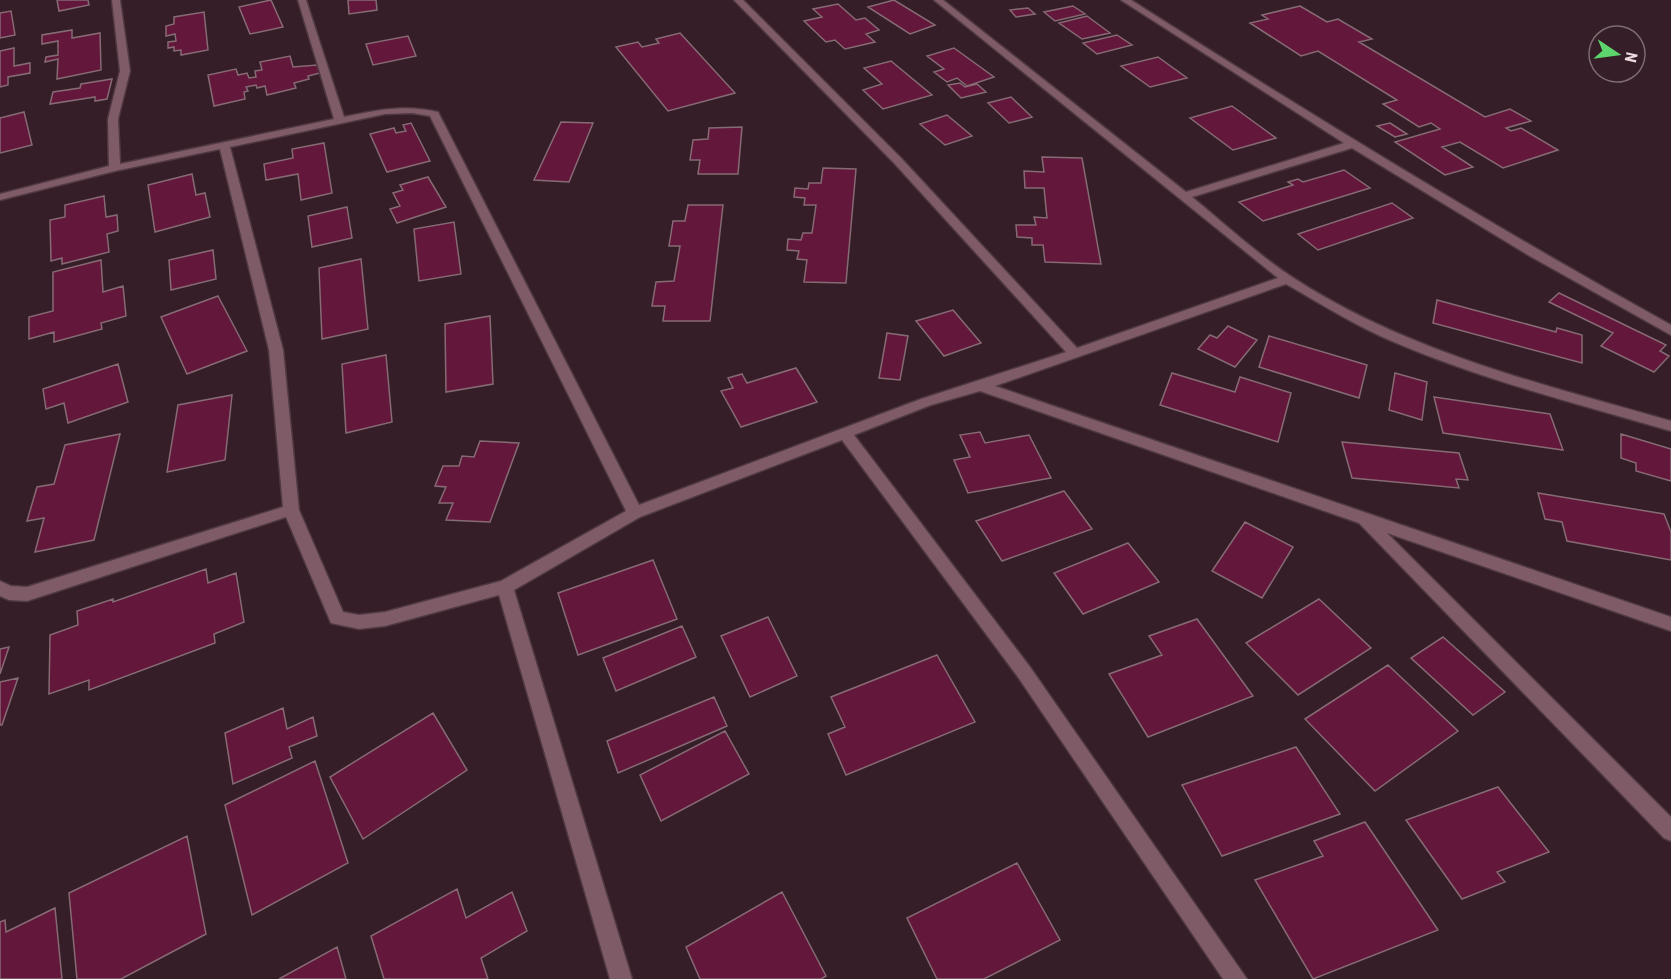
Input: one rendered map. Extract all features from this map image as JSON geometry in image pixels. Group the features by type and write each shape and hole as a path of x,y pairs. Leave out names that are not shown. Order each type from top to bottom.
{"street":[{"path":"114,168 112,119 125,71 116,0"},
{"path":"302,0 340,120"},
{"path":"738,0 897,161 1075,354"},
{"path":"938,0 1287,279 1346,314 1412,345 1529,384 1671,426"},
{"path":"1125,0 1350,145 1671,331"},
{"path":"0,196 114,168 385,111 412,110 434,114 635,513"},
{"path":"224,145 276,350 291,510 337,618 359,622 385,619 505,587 635,513 926,402 1075,354 1287,279"},
{"path":"1185,196 1350,145"},
{"path":"980,386 1671,624"},
{"path":"845,434 1023,672 1236,979"},
{"path":"0,588 9,592 27,594 291,510"},
{"path":"1363,518 1671,831"},
{"path":"505,587 621,979"}],"building":[{"path":"57,0 88,0 89,5 59,11"},
{"path":"271,0 283,27 250,34 239,7"},
{"path":"348,0 376,0 377,10 349,14"},
{"path":"894,0 935,25 910,34 868,7"},
{"path":"838,4 856,20 865,18 879,30 866,34 875,42 845,49 835,40 826,42 804,21 822,17 813,9"},
{"path":"1073,6 1085,14 1055,21 1044,12"},
{"path":"1300,6 1327,22 1338,19 1372,39 1359,42 1485,117 1510,109 1531,121 1506,128 1511,131 1521,128 1558,150 1503,168 1460,142 1442,147 1473,167 1445,175 1395,142 1440,129 1431,123 1419,127 1383,104 1397,100 1318,51 1301,56 1250,23 1268,19 1262,15"},
{"path":"1028,8 1035,14 1016,17 1010,10"},
{"path":"11,11 15,35 0,38 0,13"},
{"path":"204,12 208,50 181,55 181,50 174,51 174,47 168,48 168,42 176,41 175,34 166,36 166,26 174,24 174,17"},
{"path":"1087,16 1110,33 1082,39 1059,23"},
{"path":"72,30 72,38 100,33 101,70 57,79 58,59 45,62 46,57 58,55 58,41 42,44 42,35"},
{"path":"680,33 735,93 668,111 616,47 638,42 642,47 659,43 656,39"},
{"path":"1117,35 1132,45 1097,54 1083,43"},
{"path":"408,36 416,56 373,65 366,44"},
{"path":"14,48 14,66 30,63 30,73 8,77 8,85 0,87 0,51"},
{"path":"954,48 994,77 967,86 957,78 947,82 934,72 944,69 927,56"},
{"path":"290,56 293,67 317,65 320,73 294,83 296,88 267,95 265,86 246,87 248,91 244,92 245,99 214,106 208,75 236,69 238,75 247,73 249,78 256,77 255,71 262,70 260,62"},
{"path":"1158,57 1187,78 1150,87 1121,66"},
{"path":"891,61 932,95 883,109 863,90 882,84 864,68"},
{"path":"112,79 107,99 95,101 95,97 50,104 53,92 80,88 81,84"},
{"path":"960,83 965,87 977,84 986,92 961,98 948,85"},
{"path":"1011,97 1032,117 1009,123 988,103"},
{"path":"1232,106 1276,138 1233,150 1190,118"},
{"path":"24,112 32,145 0,153 0,118"},
{"path":"947,115 972,136 945,145 920,124"},
{"path":"561,122 593,123 569,182 534,180"},
{"path":"411,123 430,161 387,172 370,134 394,128 396,133 406,131 403,125"},
{"path":"1390,123 1407,134 1395,137 1377,126"},
{"path":"742,127 738,174 698,174 700,160 690,160 693,140 708,139 709,128"},
{"path":"324,143 332,193 301,200 298,174 266,180 264,164 293,158 292,149"},
{"path":"1042,157 1082,158 1101,264 1045,262 1043,245 1032,245 1032,238 1017,237 1016,225 1036,225 1034,217 1047,218 1044,188 1025,188 1024,171 1044,172"},
{"path":"823,168 856,169 846,283 804,282 807,260 797,259 799,251 787,250 788,239 801,240 803,233 812,233 816,205 804,205 805,198 794,197 795,188 808,189 809,183 821,183"},
{"path":"1344,170 1370,188 1263,221 1239,202 1293,185 1288,182 1298,179 1303,182"},
{"path":"192,174 196,195 205,193 210,217 155,232 148,185"},
{"path":"428,177 446,207 397,223 390,209 400,206 393,193 403,190 400,185"},
{"path":"104,196 106,217 117,215 118,231 107,234 109,252 62,264 62,258 51,261 50,220 65,217 65,205"},
{"path":"1392,203 1413,218 1318,250 1298,234"},
{"path":"688,205 723,205 710,321 663,321 665,306 652,306 656,282 674,281 680,246 669,246 673,221 685,221"},
{"path":"347,207 352,238 312,247 308,216"},
{"path":"454,222 461,274 419,281 414,229"},
{"path":"213,250 216,279 171,290 169,260"},
{"path":"361,259 368,329 322,339 319,268"},
{"path":"101,260 103,292 123,286 126,316 101,323 102,329 54,342 54,332 29,339 29,317 53,311 53,272"},
{"path":"1559,293 1666,345 1660,351 1669,356 1654,372 1601,346 1613,333 1549,302"},
{"path":"218,296 247,351 187,374 161,317"},
{"path":"1437,300 1556,332 1557,328 1582,335 1582,363 1433,323"},
{"path":"953,310 981,343 944,356 916,321"},
{"path":"490,316 493,384 446,392 445,324"},
{"path":"1228,326 1257,340 1235,367 1198,349 1210,335 1217,338"},
{"path":"887,333 908,336 900,380 879,378"},
{"path":"1269,336 1367,365 1359,398 1259,367"},
{"path":"386,355 392,422 346,433 342,364"},
{"path":"118,364 128,402 68,423 64,403 46,409 43,389"},
{"path":"796,368 817,402 741,427 721,391 733,388 728,378 742,374 747,383"},
{"path":"1172,373 1235,392 1240,377 1291,393 1278,442 1160,405"},
{"path":"1395,373 1427,382 1422,420 1389,410"},
{"path":"232,395 225,460 167,472 178,405"},
{"path":"1434,397 1550,414 1563,450 1443,433"},
{"path":"980,432 985,443 1029,435 1051,478 968,493 954,460 970,457 960,435"},
{"path":"120,434 94,540 35,552 44,518 27,521 37,487 54,484 65,445"},
{"path":"1621,434 1671,449 1671,481 1636,471 1636,463 1621,458"},
{"path":"480,441 519,443 490,522 446,520 453,503 439,503 446,487 435,486 443,466 459,466 462,456 474,457"},
{"path":"1342,442 1459,453 1468,480 1456,479 1459,488 1352,478"},
{"path":"1064,491 1092,529 1002,561 976,521"},
{"path":"1538,493 1664,514 1671,532 1671,560 1567,541 1562,522 1545,519"},
{"path":"1245,522 1293,547 1262,598 1212,571"},
{"path":"1128,543 1159,582 1083,614 1054,573"},
{"path":"653,560 677,619 578,655 558,593"},
{"path":"206,569 208,583 236,573 244,622 214,634 215,643 89,690 89,680 49,694 50,635 78,625 77,611 113,599 113,602"},
{"path":"1319,599 1371,648 1298,695 1246,643"},
{"path":"768,617 797,676 750,697 721,636"},
{"path":"1197,619 1253,696 1148,737 1109,674 1162,655 1149,636"},
{"path":"682,626 696,657 616,691 603,658"},
{"path":"1443,637 1505,692 1473,715 1411,658"},
{"path":"9,647 0,674 0,649"},
{"path":"937,655 975,722 846,775 828,734 845,727 831,697"},
{"path":"1388,665 1458,731 1375,791 1305,719"},
{"path":"18,678 2,725 0,725 0,682"},
{"path":"714,697 727,726 618,773 607,741"},
{"path":"283,708 287,729 313,717 317,736 289,747 292,758 233,784 225,733"},
{"path":"433,713 467,770 363,839 330,777"},
{"path":"725,731 749,774 661,821 640,775"},
{"path":"1296,747 1340,814 1222,856 1182,785"},
{"path":"315,761 348,863 252,915 225,805"},
{"path":"1498,787 1549,852 1497,872 1505,882 1462,899 1406,820"},
{"path":"1365,822 1438,930 1313,979 1255,880 1323,856 1314,841"},
{"path":"187,836 206,934 121,979 77,979 69,893"},
{"path":"1017,863 1060,940 984,979 937,979 907,918"},
{"path":"457,889 466,918 512,892 527,931 481,958 488,979 384,979 371,936"},
{"path":"782,892 826,976 821,979 700,979 686,947"},
{"path":"55,908 62,979 0,979 0,922 5,920 6,932"},
{"path":"337,947 346,979 279,979"}]}
